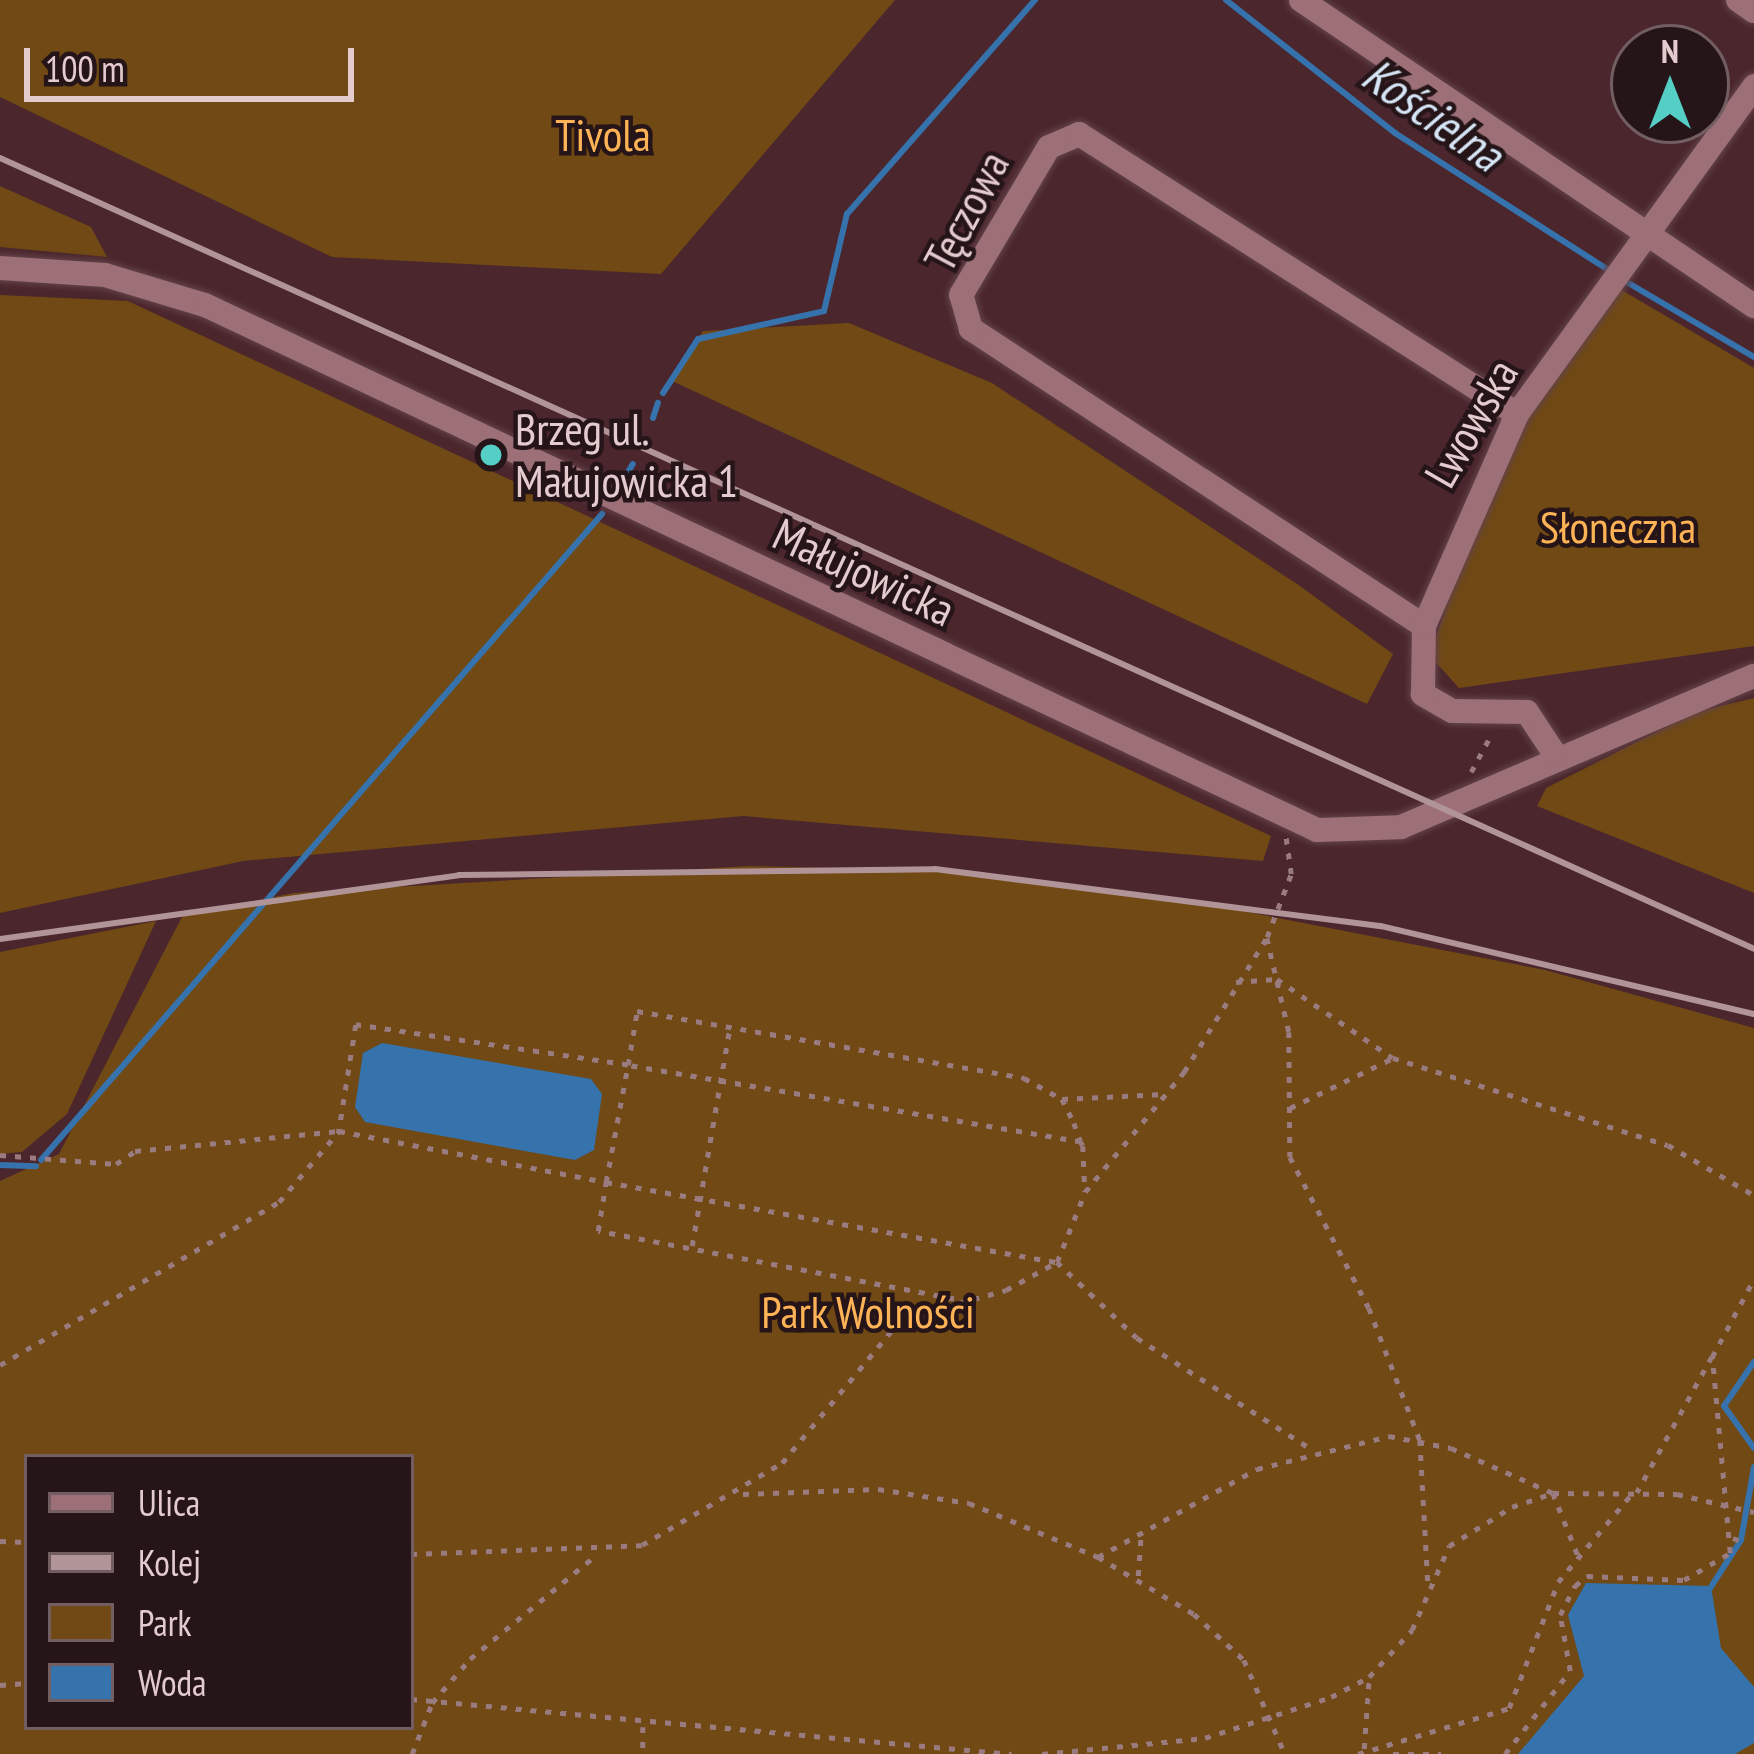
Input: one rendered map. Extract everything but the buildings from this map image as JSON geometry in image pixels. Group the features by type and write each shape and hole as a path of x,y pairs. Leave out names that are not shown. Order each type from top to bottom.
{"street":[{"path":"1301,0 1644,237 1754,306"},
{"path":"1738,0 1754,11"},
{"name":"Lwowska","path":"1556,757 1527,712 1452,711 1423,694 1424,626 1517,414 1754,86"},
{"name":"Tęczowa","path":"1424,626 971,329 961,295 1048,147 1078,134 1517,414"},
{"name":"Małujowicka","path":"0,268 105,275 205,305 1292,820 1372,835 1754,676"}],"path":[{"path":"414,1554 596,1555 642,1545 743,1494 901,1319 954,1299 1006,1290 1057,1262 1085,1192 1167,1093 1267,937 1291,874 1292,820"},
{"path":"1267,937 1276,979 1290,1157 1370,1308 1420,1440 1428,1584"},
{"path":"1236,982 1276,979 1393,1058 1668,1144 1754,1195"},
{"path":"954,1299 598,1231 637,1011 1024,1078 1062,1099 1167,1093"},
{"path":"0,1365 279,1202 339,1131 356,1025 628,1065 1082,1142"},
{"path":"692,1249 730,1027"},
{"path":"1289,1108 1393,1058"},
{"path":"1062,1099 1082,1142 1085,1192"},
{"path":"0,1156 116,1164 135,1151 339,1131 1057,1262 1137,1338 1311,1449"},
{"path":"1369,1677 1361,1752 1509,1708 1525,1688 1521,1655 1579,1558 1634,1494 1754,1280"},
{"path":"1505,1754 1570,1671 1560,1616 1575,1586 1587,1576 1684,1580 1724,1562 1733,1538 1712,1357"},
{"path":"1098,1557 1141,1531 1311,1449 1420,1440 1553,1493 1634,1494 1731,1504 1754,1512"},
{"path":"743,1494 878,1489 969,1503 1138,1576 1244,1660 1285,1754"},
{"path":"1553,1493 1579,1558"},
{"path":"1042,1754 1272,1720 1369,1677 1412,1630 1428,1584 1474,1524 1553,1493"},
{"path":"1138,1576 1141,1531"},
{"path":"1733,1538 1746,1543"},
{"path":"412,1754 432,1702 504,1625 596,1555"},
{"path":"414,1700 643,1727 1011,1754"},
{"path":"643,1727 643,1754"},
{"path":"1394,1754 1442,1754"}],"green space":[{"name":"Tivola","path":"0,0 895,0 661,274 332,257 0,97"},
{"path":"0,186 91,227 107,257 0,247"},
{"name":"Słoneczna","path":"1620,289 1754,368 1754,646 1459,688 1430,656 1481,501 1521,421"},
{"path":"0,295 128,301 1271,836 1263,861 743,816 243,861 0,913"},
{"path":"849,323 992,383 1300,586 1393,654 1367,704 672,381 703,331"},
{"path":"1754,698 1754,893 1537,806 1546,788 1696,712"},
{"name":"Park Wolności","path":"749,866 942,871 1165,896 1545,970 1754,1028 1754,1754 0,1754 0,1181 59,1154 183,915 294,893"},
{"path":"156,921 67,1114 22,1152 0,1154 0,952"}],"water":[{"path":"382,1043 591,1079 602,1094 594,1150 575,1160 365,1122 355,1107 363,1053"},
{"path":"1586,1583 1711,1586 1721,1648 1754,1687 1754,1743 1735,1754 1518,1754 1584,1676 1568,1615"}],"waterway":[{"path":"663,393 698,339 824,311 847,214 1035,0"},
{"name":"Kościelna","path":"1226,0 1395,133 1610,271"},
{"name":"Kościelna","path":"1625,281 1754,357"},
{"path":"653,418 658,403"},
{"path":"622,482 633,464"},
{"path":"41,1160 602,514"},
{"path":"0,1165 36,1166"},
{"name":"Kościelna","path":"1754,1362 1724,1406 1754,1448"},
{"name":"Kościelna","path":"1709,1590 1741,1540 1754,1467"}],"railway":[{"path":"0,158 1754,949"},
{"path":"0,939 459,875 935,869 1381,926 1754,1014"}],"place":[{"name":"Brzeg ul. Małujowicka 1","path":"491,455"}]}
